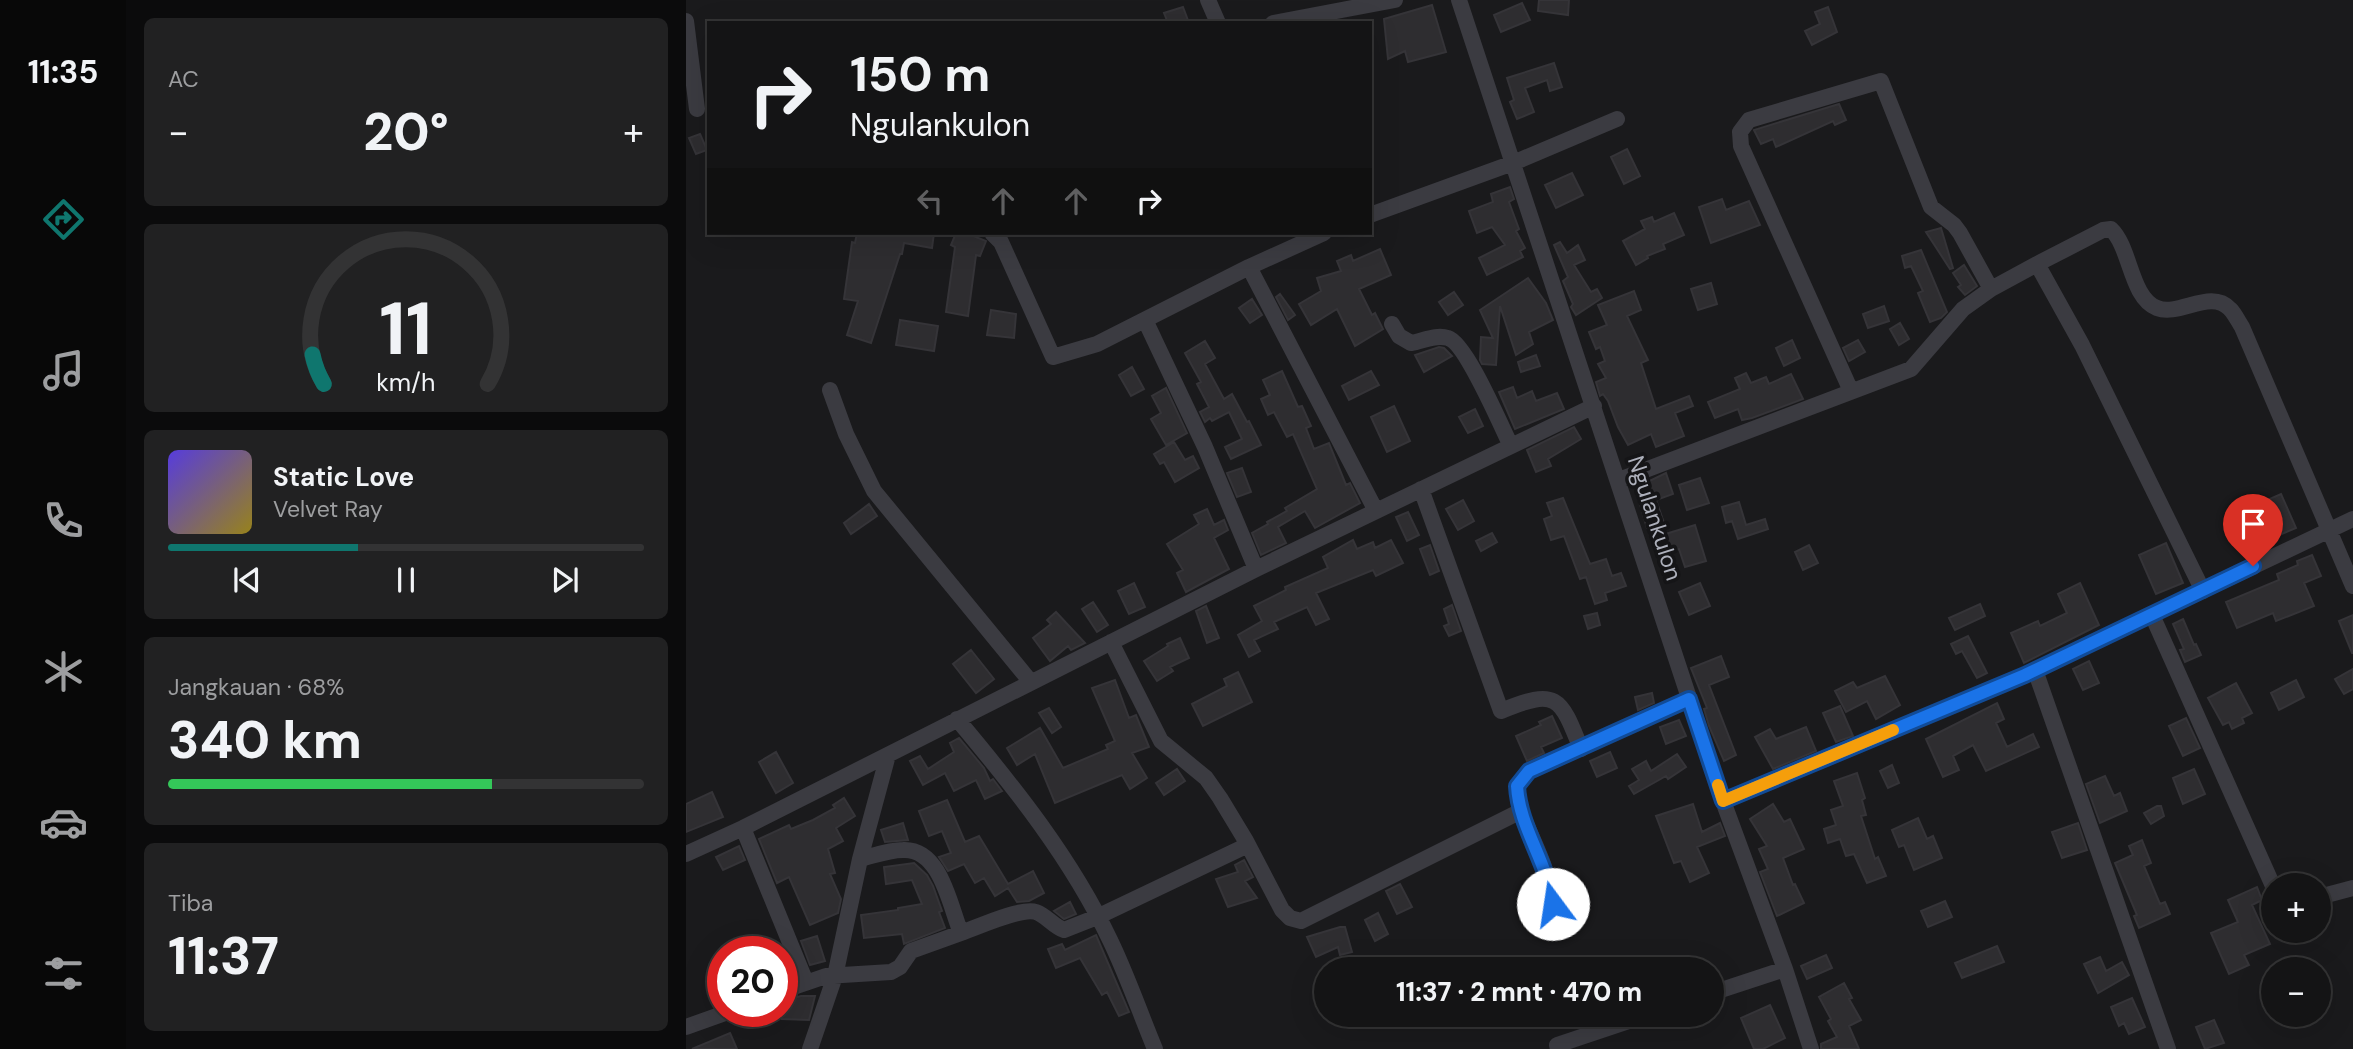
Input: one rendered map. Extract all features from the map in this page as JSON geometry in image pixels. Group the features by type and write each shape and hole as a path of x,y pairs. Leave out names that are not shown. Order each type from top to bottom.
{"street":[{"path":"1208,0 1217,21"},
{"path":"1284,21 1395,0"},
{"name":"Ngulankulon","path":"1459,0 1723,801 1785,968 1811,1049"},
{"path":"686,21 697,110"},
{"path":"1851,391 1741,146 1740,132 1749,120 1881,81 1931,207 1960,233 1991,289"},
{"path":"1372,214 1513,163 1617,118"},
{"path":"1619,480 1910,369 1963,309 1991,289 2103,230 2110,229 2119,240 2139,289 2148,303 2158,309 2205,302 2217,302 2229,307 2242,327 2353,586"},
{"path":"994,235 1001,242 1053,357 1097,344 1249,267 1320,235"},
{"path":"2037,264 2082,345 2203,590"},
{"path":"1249,267 1376,511"},
{"path":"1145,320 1205,447 1256,569"},
{"path":"1392,324 1399,336 1411,344 1436,336 1448,337 1456,342 1468,358 1511,446"},
{"path":"831,390 846,434 874,491 1030,681"},
{"path":"686,854 743,828 1256,569 1594,406"},
{"path":"1421,489 1501,711 1523,702 1548,698 1556,701 1565,709 1581,749"},
{"path":"1723,801 2035,670 2353,519"},
{"path":"2152,615 2267,873"},
{"path":"1111,642 1161,741 1206,778 1248,845 1282,910 1290,918 1301,921 1520,810"},
{"path":"2035,670 2168,1049"},
{"path":"1550,916 1553,904 1548,879 1520,810 1517,786 1525,774 1689,699"},
{"path":"957,719 1044,828 1110,939 1155,1049"},
{"path":"810,1049 888,755"},
{"path":"743,828 806,982"},
{"path":"798,985 831,976 891,972 900,967 911,951 1031,911 1043,915 1056,927 1064,930 1248,845"},
{"path":"860,859 904,849 917,852 937,870 945,883 952,912 961,933"},
{"path":"2331,894 2353,888"},
{"path":"1724,989 1785,968"},
{"path":"686,1027 707,1020"},
{"path":"1558,1049 1557,1045 1611,1027"}],"building":[{"path":"1539,0 1569,0 1568,15 1538,11"},
{"path":"1522,3 1530,20 1501,32 1494,15"},
{"path":"1432,5 1446,52 1408,62 1405,51 1388,59 1384,19"},
{"path":"1183,7 1188,21 1167,21 1164,13"},
{"path":"1828,7 1837,32 1812,45 1805,31 1820,24 1815,12"},
{"path":"1554,63 1562,87 1550,91 1547,80 1525,88 1534,112 1517,119 1510,102 1514,100 1507,78"},
{"path":"1839,104 1846,120 1835,125 1833,121 1776,147 1773,139 1761,144 1754,130"},
{"path":"700,134 707,150 696,154 689,138"},
{"path":"1627,149 1640,176 1624,184 1611,157"},
{"path":"1572,173 1583,195 1556,208 1545,185"},
{"path":"1510,187 1514,199 1509,202 1519,229 1516,231 1525,248 1520,251 1523,257 1487,275 1479,258 1505,245 1492,227 1477,233 1469,211 1493,202 1491,194"},
{"path":"1722,199 1726,210 1749,201 1760,225 1711,243 1699,207"},
{"path":"1674,213 1684,235 1663,244 1665,249 1647,256 1648,258 1636,265 1623,241 1645,229 1641,221 1652,217 1654,222"},
{"path":"1941,228 1953,268 1950,269 1926,232"},
{"path":"857,235 934,235 932,248 904,243 871,343 847,335 858,301 844,299 852,242 855,243"},
{"path":"955,235 971,235 986,241 980,256 976,255 968,316 946,312 955,247 951,245"},
{"path":"1560,242 1567,253 1578,245 1585,260 1574,265 1591,292 1597,289 1602,298 1576,315 1563,281 1568,277 1554,245"},
{"path":"1380,249 1391,275 1359,289 1372,315 1375,313 1383,329 1355,346 1337,309 1311,325 1299,304 1321,291 1317,278 1341,271 1337,261 1351,255 1353,261"},
{"path":"1921,250 1947,312 1941,318 1930,322 1918,293 1923,291 1911,266 1905,268 1902,256"},
{"path":"1964,265 1977,286 1965,295 1958,287 1961,285 1953,273"},
{"path":"1528,278 1546,303 1553,320 1529,332 1533,344 1516,355 1500,306 1496,365 1482,364 1481,337 1493,338 1480,310"},
{"path":"1711,283 1717,304 1698,310 1691,289"},
{"path":"1634,291 1641,310 1627,316 1648,360 1641,363 1656,409 1689,396 1693,406 1675,413 1684,436 1656,447 1651,434 1628,445 1608,401 1603,394 1600,396 1596,382 1606,378 1598,364 1605,361 1600,347 1596,349 1589,332 1607,325 1598,305"},
{"path":"1454,292 1463,305 1448,315 1439,302"},
{"path":"1280,294 1295,315 1288,320 1276,297"},
{"path":"1252,299 1262,315 1250,323 1239,308"},
{"path":"1884,306 1889,321 1868,328 1863,314"},
{"path":"991,310 1016,314 1014,338 987,335"},
{"path":"900,320 938,326 934,351 896,345"},
{"path":"1900,323 1909,339 1899,345 1890,329"},
{"path":"1792,340 1800,358 1784,366 1776,348"},
{"path":"1858,340 1865,352 1849,361 1843,348"},
{"path":"1205,341 1215,358 1205,364 1224,399 1232,394 1261,445 1231,459 1225,447 1242,439 1229,412 1205,422 1200,412 1209,407 1197,384 1201,382 1185,353"},
{"path":"1439,347 1452,356 1424,372 1415,355"},
{"path":"1536,355 1540,366 1521,372 1518,362"},
{"path":"1132,367 1144,389 1131,396 1119,375"},
{"path":"1282,371 1298,407 1302,406 1311,426 1306,428 1314,449 1329,443 1346,485 1350,483 1360,503 1315,528 1305,511 1278,527 1286,543 1261,555 1252,533 1287,511 1285,508 1317,489 1293,434 1287,437 1274,412 1268,415 1261,399 1270,395 1263,380"},
{"path":"1371,371 1379,385 1349,400 1342,386"},
{"path":"1746,373 1751,383 1766,377 1769,384 1791,374 1803,399 1752,418 1742,420 1738,409 1715,418 1708,402 1740,389 1735,378"},
{"path":"1513,387 1517,398 1532,391 1536,401 1557,393 1564,409 1515,429 1499,392"},
{"path":"1166,388 1187,433 1166,445 1151,419 1161,413 1152,396"},
{"path":"1394,406 1410,441 1387,452 1371,417"},
{"path":"1475,409 1483,426 1468,433 1459,417"},
{"path":"1574,427 1581,439 1548,459 1551,466 1536,472 1527,450"},
{"path":"1174,442 1185,460 1193,456 1199,468 1175,482 1164,462 1160,464 1154,454"},
{"path":"1242,468 1251,492 1237,497 1227,473"},
{"path":"1666,473 1673,494 1656,500 1664,523 1647,528 1635,488"},
{"path":"1700,478 1709,503 1687,510 1679,485"},
{"path":"2281,494 2296,528 2272,538 2258,504"},
{"path":"1563,498 1590,564 1606,559 1612,576 1621,573 1626,586 1605,593 1607,600 1595,604 1586,577 1580,579 1564,536 1551,540 1544,519 1552,516 1547,503"},
{"path":"1463,500 1474,521 1458,530 1446,509"},
{"path":"1739,502 1746,525 1765,519 1768,529 1738,539 1732,521 1726,523 1722,507"},
{"path":"869,504 877,516 851,534 844,523"},
{"path":"1207,509 1214,525 1224,520 1228,530 1214,538 1229,569 1186,592 1177,573 1183,570 1167,544 1199,524 1194,515"},
{"path":"1408,512 1419,535 1407,541 1396,517"},
{"path":"1695,525 1706,561 1685,567 1679,549 1665,553 1659,536"},
{"path":"1492,533 1497,542 1481,551 1476,541"},
{"path":"1353,540 1357,549 1373,542 1375,548 1391,540 1403,563 1376,576 1373,570 1316,593 1329,619 1316,625 1307,607 1274,622 1278,629 1254,640 1260,651 1249,657 1238,635 1262,621 1254,606 1286,590 1285,587 1328,568 1323,557"},
{"path":"2166,543 2183,583 2156,594 2139,555"},
{"path":"1430,545 1439,571 1430,575 1420,549"},
{"path":"1809,545 1818,563 1803,570 1795,552"},
{"path":"2312,555 2321,576 2304,583 2314,606 2276,621 2273,613 2237,628 2226,602 2279,580 2277,574 2298,565 2297,561"},
{"path":"1134,583 1145,607 1129,614 1118,591"},
{"path":"1700,583 1710,606 1689,615 1679,592"},
{"path":"2080,583 2099,625 2024,663 2011,633 2038,621 2040,626 2067,613 2058,594"},
{"path":"1093,602 1108,625 1097,632 1082,609"},
{"path":"1980,604 1985,616 1955,630 1949,618"},
{"path":"1452,605 1461,631 1449,636 1444,626 1449,624 1444,609"},
{"path":"1206,606 1219,638 1207,643 1196,611"},
{"path":"1056,612 1085,643 1071,650 1068,646 1050,661 1033,638 1051,624 1047,620"},
{"path":"1597,613 1600,625 1588,629 1584,616"},
{"path":"2353,615 2353,653 2352,653 2339,621"},
{"path":"2183,619 2201,655 2185,662 2180,650 2184,649 2173,624"},
{"path":"1968,636 1987,673 1977,678 1962,651 1956,654 1951,644"},
{"path":"1180,638 1189,658 1170,667 1173,671 1157,681 1144,661"},
{"path":"971,650 994,679 976,693 953,664"},
{"path":"1721,656 1729,677 1709,685 1736,755 1724,761 1709,726 1704,709 1707,708 1691,668"},
{"path":"2089,661 2099,683 2083,690 2073,669"},
{"path":"2353,669 2353,689 2344,694 2335,679"},
{"path":"1238,672 1252,702 1203,726 1192,704 1227,686 1224,679"},
{"path":"1885,676 1900,705 1876,719 1867,701 1846,712 1835,691 1853,682 1857,688"},
{"path":"1115,680 1129,718 1136,715 1149,747 1132,753 1147,778 1130,789 1122,775 1055,803 1035,754 1017,765 1007,748 1040,728 1063,768 1108,749 1106,745 1115,741 1092,688"},
{"path":"2296,680 2304,697 2279,710 2271,693"},
{"path":"2236,683 2252,713 2242,718 2244,723 2232,729 2229,722 2223,725 2208,698"},
{"path":"1652,693 1654,703 1638,710 1635,697"},
{"path":"1997,703 2004,719 1996,723 2007,747 2033,734 2039,747 1986,771 1973,745 1953,756 1959,770 1943,777 1926,739"},
{"path":"1840,706 1853,736 1836,742 1823,713"},
{"path":"1049,708 1061,727 1052,733 1039,713"},
{"path":"1552,716 1562,738 1541,747 1544,753 1527,761 1516,736 1541,725 1539,722"},
{"path":"2186,718 2200,748 2183,756 2169,726"},
{"path":"1679,720 1686,736 1666,744 1660,727"},
{"path":"1806,727 1816,751 1773,769 1755,737 1770,729 1776,739"},
{"path":"959,738 984,768 990,781 993,779 1002,791 985,799 976,780 954,791 945,773 923,785 910,761 920,756 928,769 954,752 950,743"},
{"path":"776,752 793,783 776,793 759,762"},
{"path":"1610,752 1617,768 1597,777 1590,761"},
{"path":"1677,754 1686,767 1668,779 1666,776 1634,794 1629,786 1639,780 1632,769 1646,761 1651,771"},
{"path":"1892,765 1899,783 1888,788 1880,771"},
{"path":"1177,769 1185,781 1164,795 1156,783"},
{"path":"2194,769 2205,794 2183,804 2173,778"},
{"path":"1857,773 1865,798 1862,800 1866,815 1861,816 1875,859 1878,857 1886,876 1867,883 1854,854 1846,856 1840,839 1828,843 1824,829 1836,825 1831,810 1843,806 1834,781"},
{"path":"2105,776 2114,796 2120,793 2127,811 2100,823 2086,784"},
{"path":"712,792 723,817 686,832 686,804"},
{"path":"844,798 855,816 836,828 843,841 828,849 835,873 830,874 841,899 838,913 810,925 789,877 777,883 759,839 789,825 791,829 813,820 835,808 833,805"},
{"path":"947,800 965,842 979,836 1008,884 1033,871 1044,893 1029,901 1017,902 1008,888 995,896 984,878 975,883 964,864 948,871 939,857 951,853 942,831 929,836 919,811"},
{"path":"1693,804 1702,832 1720,823 1725,836 1697,847 1709,873 1690,882 1681,861 1674,863 1656,816"},
{"path":"1773,804 1784,822 1790,819 1804,849 1783,858 1793,885 1795,884 1804,903 1777,916 1760,872 1768,869 1759,849 1767,846 1750,819"},
{"path":"2161,806 2164,816 2151,824 2144,813"},
{"path":"1918,818 1927,839 1933,836 1942,858 1914,870 1904,845 1899,847 1892,830"},
{"path":"903,823 908,840 885,842 881,830"},
{"path":"2078,823 2087,850 2062,858 2052,832"},
{"path":"2142,840 2151,863 2144,866 2160,904 2165,902 2170,914 2139,928 2134,916 2137,915 2115,863 2133,855 2129,846"},
{"path":"739,846 745,860 723,870 716,857"},
{"path":"1244,860 1253,877 1245,881 1257,898 1228,907 1216,879 1238,872 1235,865"},
{"path":"914,863 927,875 933,886 945,928 904,944 902,934 864,938 861,915 922,904 912,880 886,884 884,867"},
{"path":"1400,884 1412,907 1397,914 1386,891"},
{"path":"2257,887 2261,900 2252,905 2261,924 2261,943 2270,944 2244,955 2249,965 2229,974 2211,933 2238,922 2228,900"},
{"path":"1945,901 1952,917 1928,927 1921,911"},
{"path":"1070,902 1076,914 1064,919 1054,911"},
{"path":"1378,913 1388,934 1375,941 1365,920"},
{"path":"1345,927 1352,952 1340,955 1338,947 1316,957 1307,937"},
{"path":"1096,935 1129,1012 1119,1016 1107,992 1102,995 1080,958 1056,968 1048,949 1062,944 1065,950"},
{"path":"817,936 825,961 810,965 801,941"},
{"path":"1997,946 2004,962 1962,978 1955,963"},
{"path":"1826,955 1832,968 1807,979 1801,966"},
{"path":"2100,957 2106,971 2122,962 2129,975 2098,993 2084,964"},
{"path":"1844,983 1852,998 1849,999 1861,1020 1849,1026 1859,1049 1821,1049 1821,1044 1837,1037 1819,997"},
{"path":"815,996 809,1020 798,1020 798,997"},
{"path":"2132,998 2145,1027 2129,1034 2124,1023 2119,1026 2111,1007"},
{"path":"1770,1005 1785,1038 1763,1049 1754,1049 1741,1018"},
{"path":"2214,1020 2224,1043 2205,1049 2196,1027"},
{"path":"730,1033 737,1049 692,1049"}],"slow traffic":[{"path":"1718,785 1723,801 1893,730"}],"route":[{"path":"1553,904 1548,879 1520,810 1517,795 1517,786 1529,771 1689,699 1723,801 2025,675 2253,566"}]}
